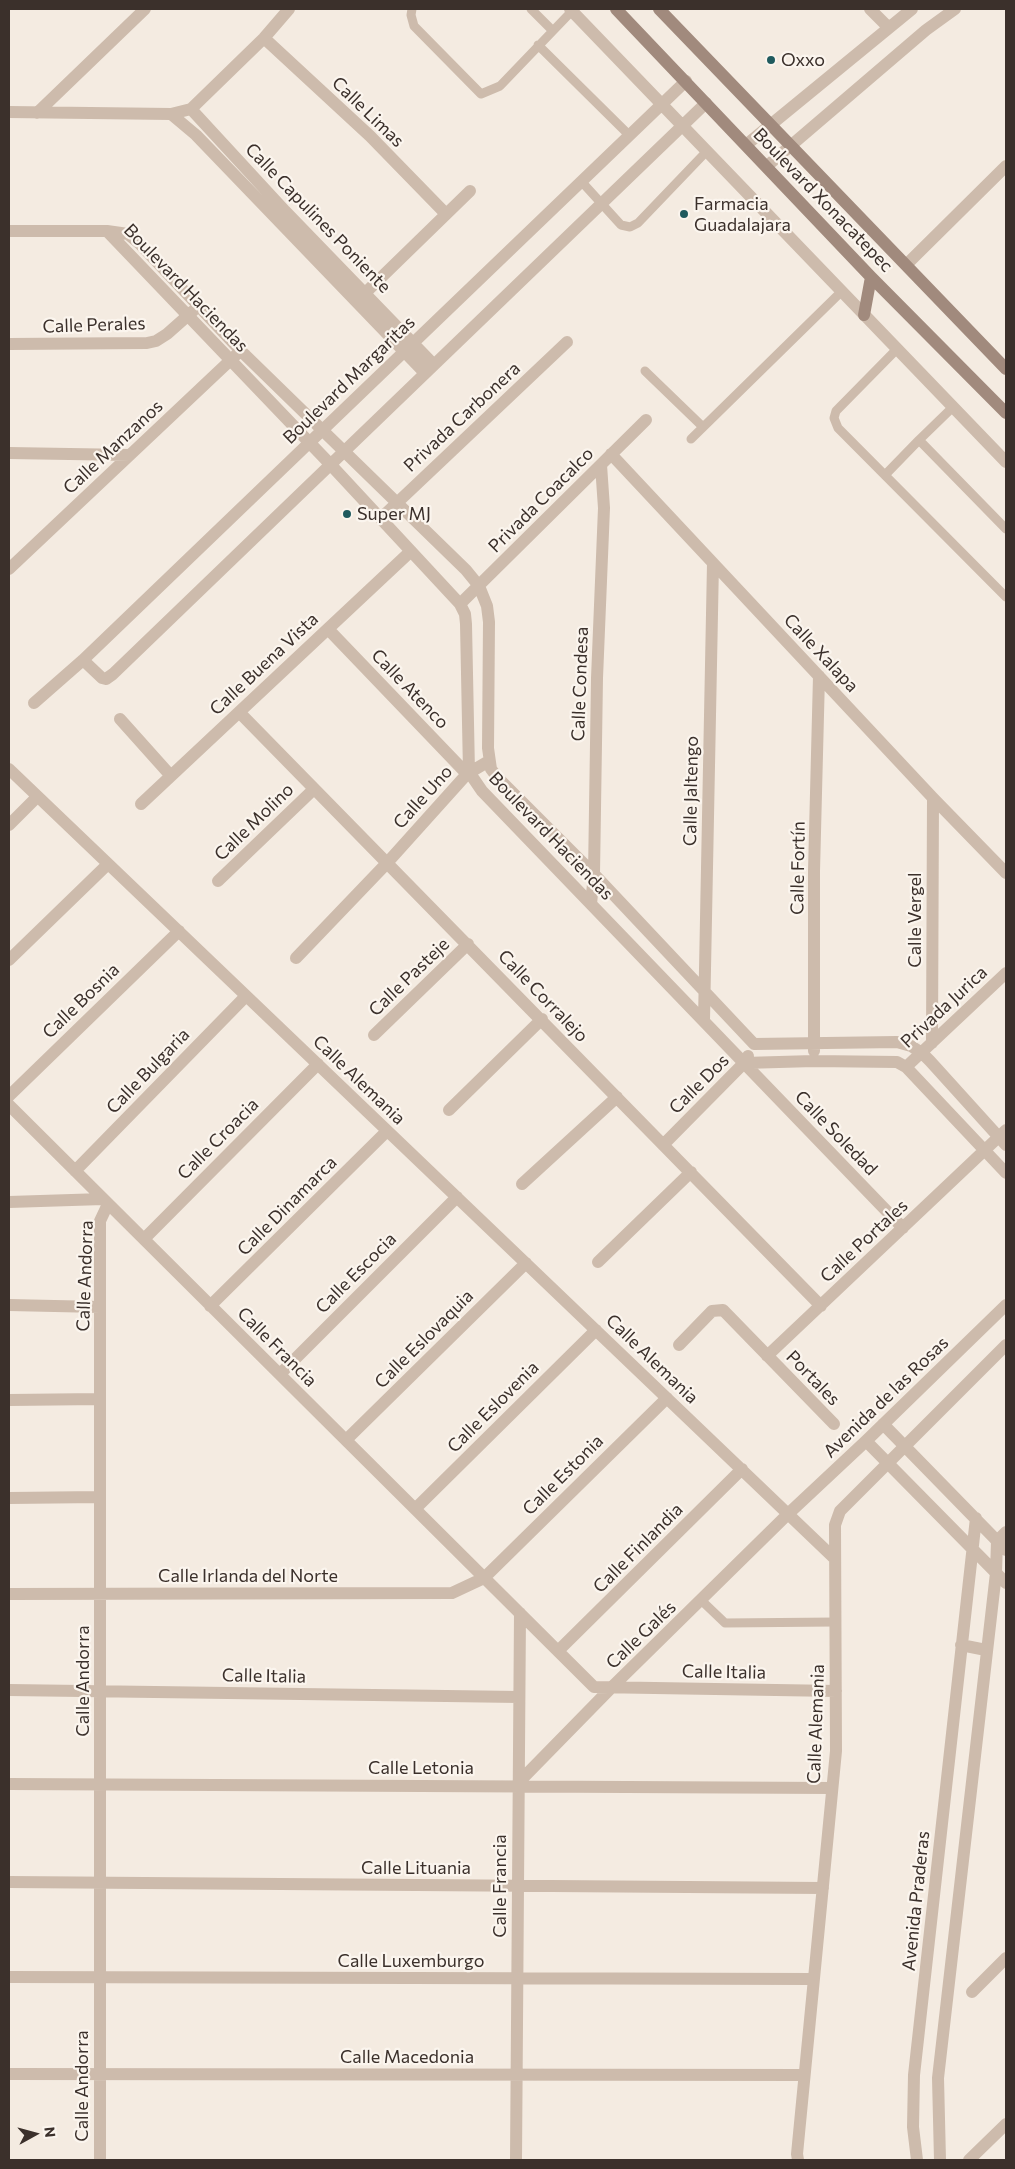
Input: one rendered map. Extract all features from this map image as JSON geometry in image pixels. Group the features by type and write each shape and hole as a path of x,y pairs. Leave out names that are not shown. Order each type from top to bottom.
{"main road":[{"name":"Boulevard Xonacatepec","path":"616,9 871,277 1006,413"},
{"name":"Boulevard Xonacatepec","path":"659,9 1006,368"},
{"path":"864,315 871,277"}],"street":[{"path":"37,112 145,9"},
{"path":"9,112 171,114 191,109 264,38 289,9"},
{"path":"870,9 889,28"},
{"path":"746,145 770,123 912,9"},
{"path":"767,166 926,30 955,9"},
{"path":"571,10 1006,462"},
{"name":"Calle Limas","path":"264,38 370,136 446,214"},
{"name":"Boulevard Margaritas","path":"34,703 83,660 686,81"},
{"path":"83,660 102,678 106,679 114,674 706,104"},
{"name":"Calle Capulines Poniente","path":"191,109 360,298"},
{"name":"Calle Capulines Poniente","path":"171,114 196,135 430,369"},
{"path":"907,264 1006,166"},
{"path":"360,298 470,191"},
{"path":"9,231 107,231"},
{"name":"Boulevard Haciendas","path":"107,231 128,234 139,242 240,350 479,586 487,606 489,622 489,761 497,777 594,874 754,1044"},
{"name":"Boulevard Haciendas","path":"107,231 310,442 460,604 465,614 466,624 468,773 482,791 744,1063"},
{"name":"Calle Perales","path":"9,344 147,343 158,339 198,306"},
{"name":"Privada Carbonera","path":"381,518 567,342"},
{"name":"Calle Manzanos","path":"9,569 240,350"},
{"name":"Privada Coacalco","path":"460,604 646,420"},
{"path":"9,454 130,455"},
{"name":"Calle Xalapa","path":"611,454 933,798 1006,873"},
{"name":"Calle Condesa","path":"591,904 594,874 597,678 604,508 601,465"},
{"name":"Calle Buena Vista","path":"141,804 411,551"},
{"name":"Calle Jaltengo","path":"704,1020 713,563"},
{"name":"Calle Atenco","path":"328,629 468,773"},
{"name":"Calle Fortín","path":"814,1061 814,871 819,676"},
{"name":"Calle Corralejo","path":"239,712 542,1019 821,1306"},
{"path":"120,719 171,776"},
{"name":"Calle Uno","path":"296,958 388,863 468,773 489,761"},
{"name":"Calle Alemania","path":"9,769 834,1558 836,1751 804,2075 798,2160"},
{"name":"Calle Molino","path":"218,881 314,789"},
{"path":"9,825 38,797"},
{"name":"Calle Vergel","path":"932,1043 933,798"},
{"path":"9,960 108,864"},
{"name":"Calle Bosnia","path":"9,1096 178,931"},
{"name":"Calle Pasteje","path":"374,1035 468,944"},
{"name":"Privada Jurica","path":"906,1067 1006,973"},
{"name":"Calle Bulgaria","path":"75,1171 246,996"},
{"path":"449,1110 542,1019"},
{"path":"754,1044 897,1042 911,1046 922,1053 1004,1137"},
{"name":"Calle Dos","path":"663,1145 744,1063 754,1044"},
{"path":"744,1063 814,1061 896,1062 906,1067 1006,1174"},
{"name":"Calle Soledad","path":"744,1063 903,1228"},
{"name":"Calle Croacia","path":"144,1239 318,1064"},
{"path":"522,1184 617,1098"},
{"name":"Calle Francia","path":"9,1105 594,1687 612,1687"},
{"name":"Calle Dinamarca","path":"210,1306 387,1131"},
{"name":"Calle Portales","path":"767,1356 985,1150 1004,1137"},
{"path":"598,1262 691,1172"},
{"name":"Calle Escocia","path":"280,1374 456,1197"},
{"path":"9,1202 106,1202"},
{"name":"Calle Andorra","path":"100,2160 100,1221 106,1202"},
{"name":"Calle Eslovaquia","path":"346,1440 526,1263"},
{"name":"Avenida de las Rosas","path":"788,1514 866,1441 1006,1304"},
{"path":"9,1305 100,1307"},
{"name":"Portales","path":"679,1345 712,1311 724,1310 834,1424"},
{"name":"Calle Eslovenia","path":"415,1509 596,1330"},
{"path":"834,1558 835,1525 840,1511 1006,1344"},
{"name":"Calle Estonia","path":"484,1578 667,1398"},
{"path":"9,1400 100,1399"},
{"path":"883,1424 976,1518 1003,1541 996,1573 986,1650 938,2078 940,2160"},
{"path":"866,1441 1006,1583"},
{"name":"Calle Finlandia","path":"558,1651 742,1470"},
{"path":"9,1498 100,1497"},
{"name":"Calle Galés","path":"519,1784 612,1687 702,1601 788,1514"},
{"name":"Avenida Praderas","path":"917,2160 913,2127 914,2075 960,1645 976,1518"},
{"name":"Calle Irlanda del Norte","path":"9,1594 452,1593 484,1578"},
{"name":"Calle Francia","path":"516,2160 520,1613"},
{"path":"960,1645 986,1650"},
{"name":"Calle Italia","path":"612,1687 836,1691"},
{"name":"Calle Italia","path":"9,1690 519,1697"},
{"name":"Calle Letonia","path":"9,1784 519,1784 832,1788"},
{"name":"Calle Lituania","path":"9,1882 823,1888"},
{"path":"972,1992 1006,1958"},
{"name":"Calle Luxemburgo","path":"9,1978 814,1979"},
{"name":"Calle Macedonia","path":"9,2074 804,2075"},
{"path":"968,2160 1006,2124"}],"lane":[{"path":"412,9 411,15 414,26 481,94 488,93 500,86 571,10"},
{"path":"531,9 552,30"},
{"path":"538,45 629,136"},
{"path":"581,182 621,225 630,227 638,223 706,152"},
{"path":"691,439 841,292"},
{"path":"897,349 836,411 834,418 838,428 1006,597"},
{"path":"645,371 703,427"},
{"path":"885,474 953,407"},
{"path":"919,440 1006,529"},
{"path":"702,1601 725,1623 835,1622"}],"place":[{"name":"Oxxo","path":"771,60"},
{"name":"Farmacia Guadalajara","path":"684,214"},
{"name":"Super MJ","path":"347,514"}]}
